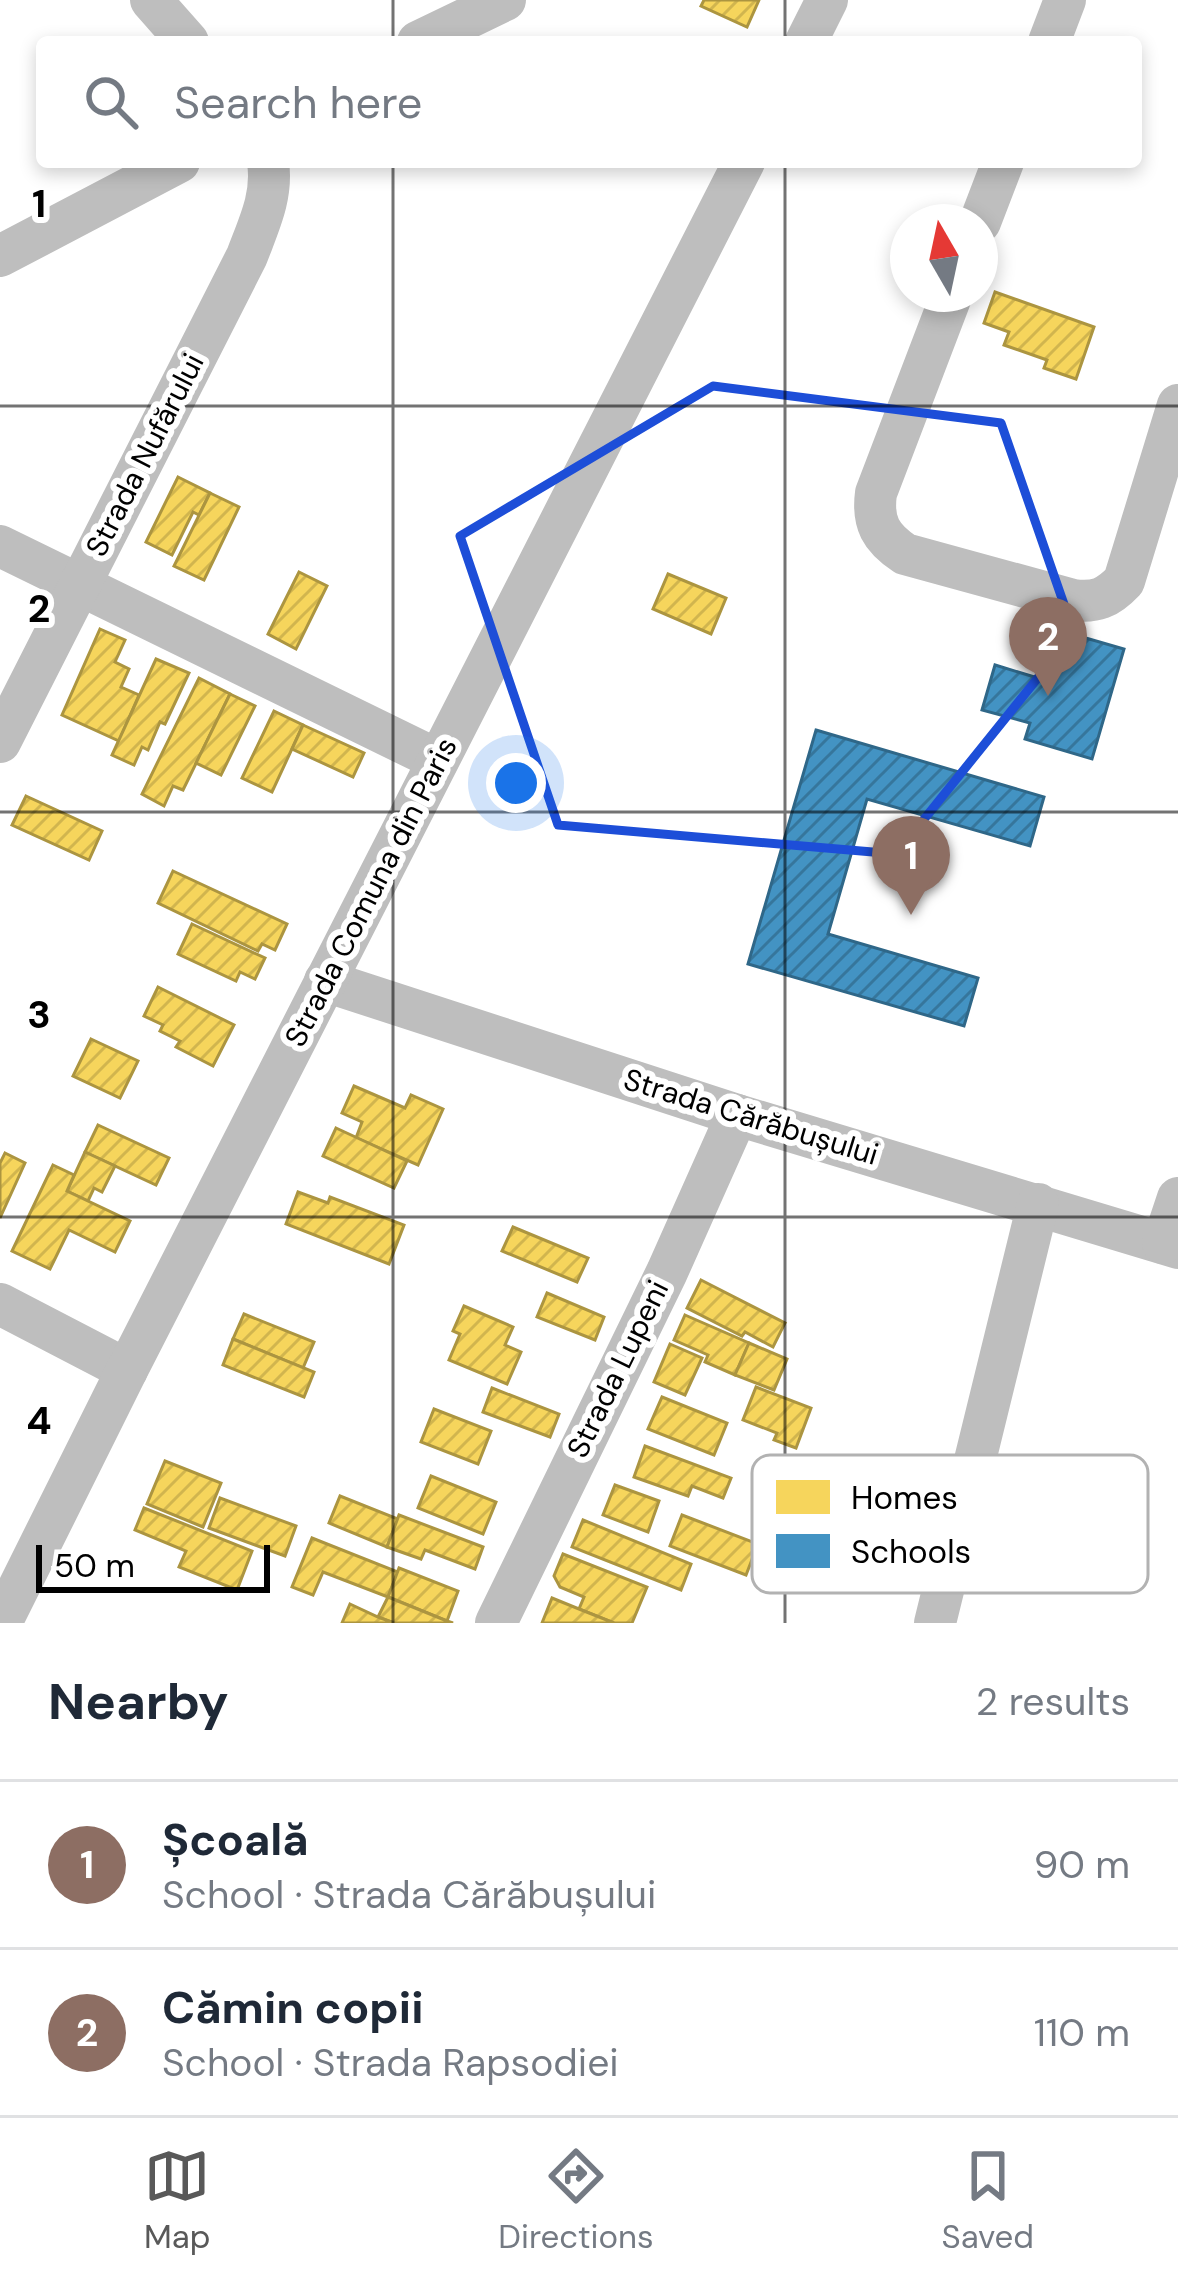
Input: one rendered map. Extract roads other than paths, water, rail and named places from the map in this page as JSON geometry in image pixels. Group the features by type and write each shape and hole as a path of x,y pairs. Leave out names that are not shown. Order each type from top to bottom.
{"street":[{"path":"151,0 183,36"},
{"path":"430,36 505,0"},
{"path":"809,36 827,0"},
{"path":"1050,36 1065,0"},
{"path":"0,256 167,168"},
{"name":"Strada Nufărului","path":"0,742 247,256 266,209 269,168"},
{"name":"Strada Comuna din Paris","path":"1,1623 741,168"},
{"path":"987,204 1001,168"},
{"path":"945,312 876,494 873,513 879,530 905,554 1073,600 1092,602 1110,596 1124,581 1178,405"},
{"path":"0,546 439,760"},
{"name":"Strada Cărăbușului","path":"325,981 737,1114 1171,1245"},
{"name":"Strada Lupeni","path":"496,1623 667,1272 737,1114"},
{"path":"1171,1245 1178,1198"},
{"path":"976,1455 1038,1204"},
{"path":"0,1304 127,1370"},
{"path":"935,1623 942,1593"}],"place":[{"name":"Cămin copii","path":"1048,696"},
{"name":"Școală","path":"911,915"}]}
